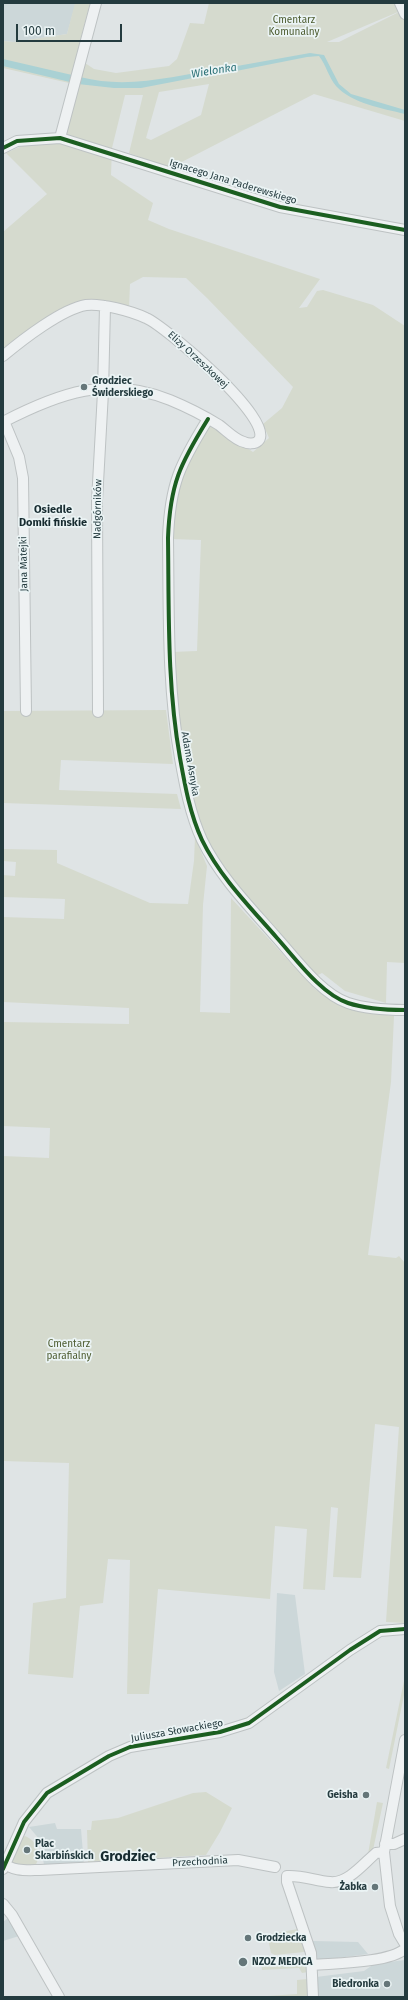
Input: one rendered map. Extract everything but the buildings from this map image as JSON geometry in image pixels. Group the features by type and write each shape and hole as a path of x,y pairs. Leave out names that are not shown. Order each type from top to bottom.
{"street":[{"path":"3,148 17,141 60,138 96,3"},
{"path":"400,3 405,14"},
{"name":"Ignacego Jana Paderewskiego","path":"60,138 280,206 405,230"},
{"name":"Elizy Orzeszkowej","path":"3,356 65,312 85,306 105,306 146,318 165,329 217,376 255,417 260,427 261,436 259,441 254,444 243,442 208,419"},
{"name":"Nadgórników","path":"98,712 97,501 103,388 105,306"},
{"path":"4,421 63,395 103,388 148,392 175,402 208,419"},
{"name":"Adama Asnyka","path":"208,419 181,466 171,497 168,532 171,697 184,783 191,811 202,840 221,872 314,979 332,994 347,1003 368,1007 405,1010"},
{"name":"Jana Matejki","path":"4,421 19,457 23,478 26,711"},
{"name":"Juliusza Słowackiego","path":"4,1865 24,1822 47,1793 109,1756 130,1747 220,1732 249,1723 350,1650 380,1631 405,1629"},
{"path":"405,1740 384,1848 390,1906 399,1934 405,1944"},
{"path":"313,1997 313,1965 309,1946 287,1882 288,1876 332,1883 344,1879 355,1872 376,1852 405,1839"},
{"name":"Przechodnia","path":"4,1865 17,1869 40,1870 238,1860 275,1867"},
{"path":"3,1904 12,1915 59,1997"},
{"path":"313,1965 377,1959 397,1955 405,1949"}],"shaded area":[{"path":"3,3 76,3 67,34 14,42 3,41"},
{"path":"277,1593 295,1595 305,1674 279,1691 274,1672"},
{"path":"55,1823 57,1829 81,1829 84,1865 44,1865 40,1840 29,1827"},
{"path":"8,1918 19,1936 3,1941 3,1922"},
{"path":"313,1941 358,1942 368,1954 315,1961"},
{"path":"405,1960 405,1997 317,1997 316,1977 364,1971 374,1964"}],"green space":[{"name":"Cmentarz Komunalny","path":"75,3 90,3 76,57 94,69 116,73 169,66 177,59 190,23 204,24 209,3 394,3 398,12 327,42 339,42 405,9 405,121 314,94 172,167 166,167 129,153 143,95 125,95 112,148 111,175 153,203 148,220 169,229 320,279 299,308 307,307 317,291 323,290 373,305 405,326 405,963 387,962 386,1003 345,991 322,973 316,976 225,871 213,853 195,812 184,761 172,652 197,651 201,540 170,539 179,479 207,427 213,426 253,452 269,438 263,424 282,408 293,387 186,278 143,277 130,284 129,308 86,301 3,351 3,232 47,194 6,153 33,141 64,144 78,89 69,83 3,68 3,41 14,42 67,34","holes":["209,84 201,115 151,140 146,138 159,92"]},
{"path":"166,710 173,764 61,760 59,790 177,794 181,809 3,803 3,711"},
{"name":"Cmentarz parafialny","path":"195,837 207,866 203,905 200,1012 230,1013 231,898 315,989 333,1002 364,1012 394,1016 391,1082 368,1255 396,1258 399,1256 405,1263 405,1623 386,1622 399,1427 375,1424 361,1578 333,1577 338,1508 331,1507 325,1590 303,1589 307,1529 275,1526 270,1599 158,1589 149,1694 127,1694 130,1560 108,1559 103,1603 80,1606 73,1678 28,1674 33,1603 66,1598 69,1463 3,1461 3,1156 49,1158 50,1128 3,1126 3,1022 129,1024 129,1008 3,1002 3,917 64,919 65,899 3,897 3,875 15,876 16,862 3,861 3,849 57,850 57,863 150,903 188,904 194,861"},
{"path":"405,1676 405,1690 389,1769 386,1768"},
{"path":"206,1792 232,1808 206,1855 88,1862 87,1830 91,1830 92,1821 118,1818 193,1793"},
{"path":"377,1802 383,1803 373,1850 368,1854"},
{"name":"Plac Skarbińskich","path":"25,1836 33,1841 38,1848 39,1853 35,1866 27,1867 11,1863 21,1838"},
{"path":"298,1929 306,1950 304,1952 275,1955 271,1953 268,1939 270,1934"},
{"path":"305,1956 307,1957 308,1972 302,1973 299,1968 262,1970 261,1964 306,1960"},
{"path":"308,1979 308,1997 253,1997 297,1994 297,1980"}],"water":[{"path":"310,53 324,55 339,84 351,94 405,110 405,114 359,101 343,92 334,83 319,56 226,73 226,68"},
{"path":"3,59 72,75 70,82 3,66"},
{"name":"Wielonka","path":"223,69 224,72 141,88 114,88 78,84 80,77 98,81 134,82"}],"cycle path":[{"path":"3,148 17,141 60,138 280,207 405,230"},
{"path":"208,419 190,449 178,475 171,503 168,538 169,621 173,703 182,768 188,800 194,820 209,854 227,879 246,903 319,984 328,992 348,1003 376,1009 405,1010"},
{"path":"3,1869 24,1822 47,1793 109,1756 130,1747 220,1732 249,1723 350,1650 380,1631 405,1629"}],"place":[{"name":"Grodziec Świderskiego","path":"84,387"},
{"name":"Geisha","path":"366,1795"},
{"name":"Plac Skarbińskich","path":"27,1850"},
{"name":"Żabka","path":"375,1887"},
{"name":"Grodziecka","path":"248,1938"},
{"name":"NZOZ MEDICA","path":"243,1962"},
{"name":"Biedronka","path":"387,1984"}],"district":[{"name":"Osiedle Domki fińskie","path":"53,516"},
{"name":"Grodziec","path":"128,1857"}]}
